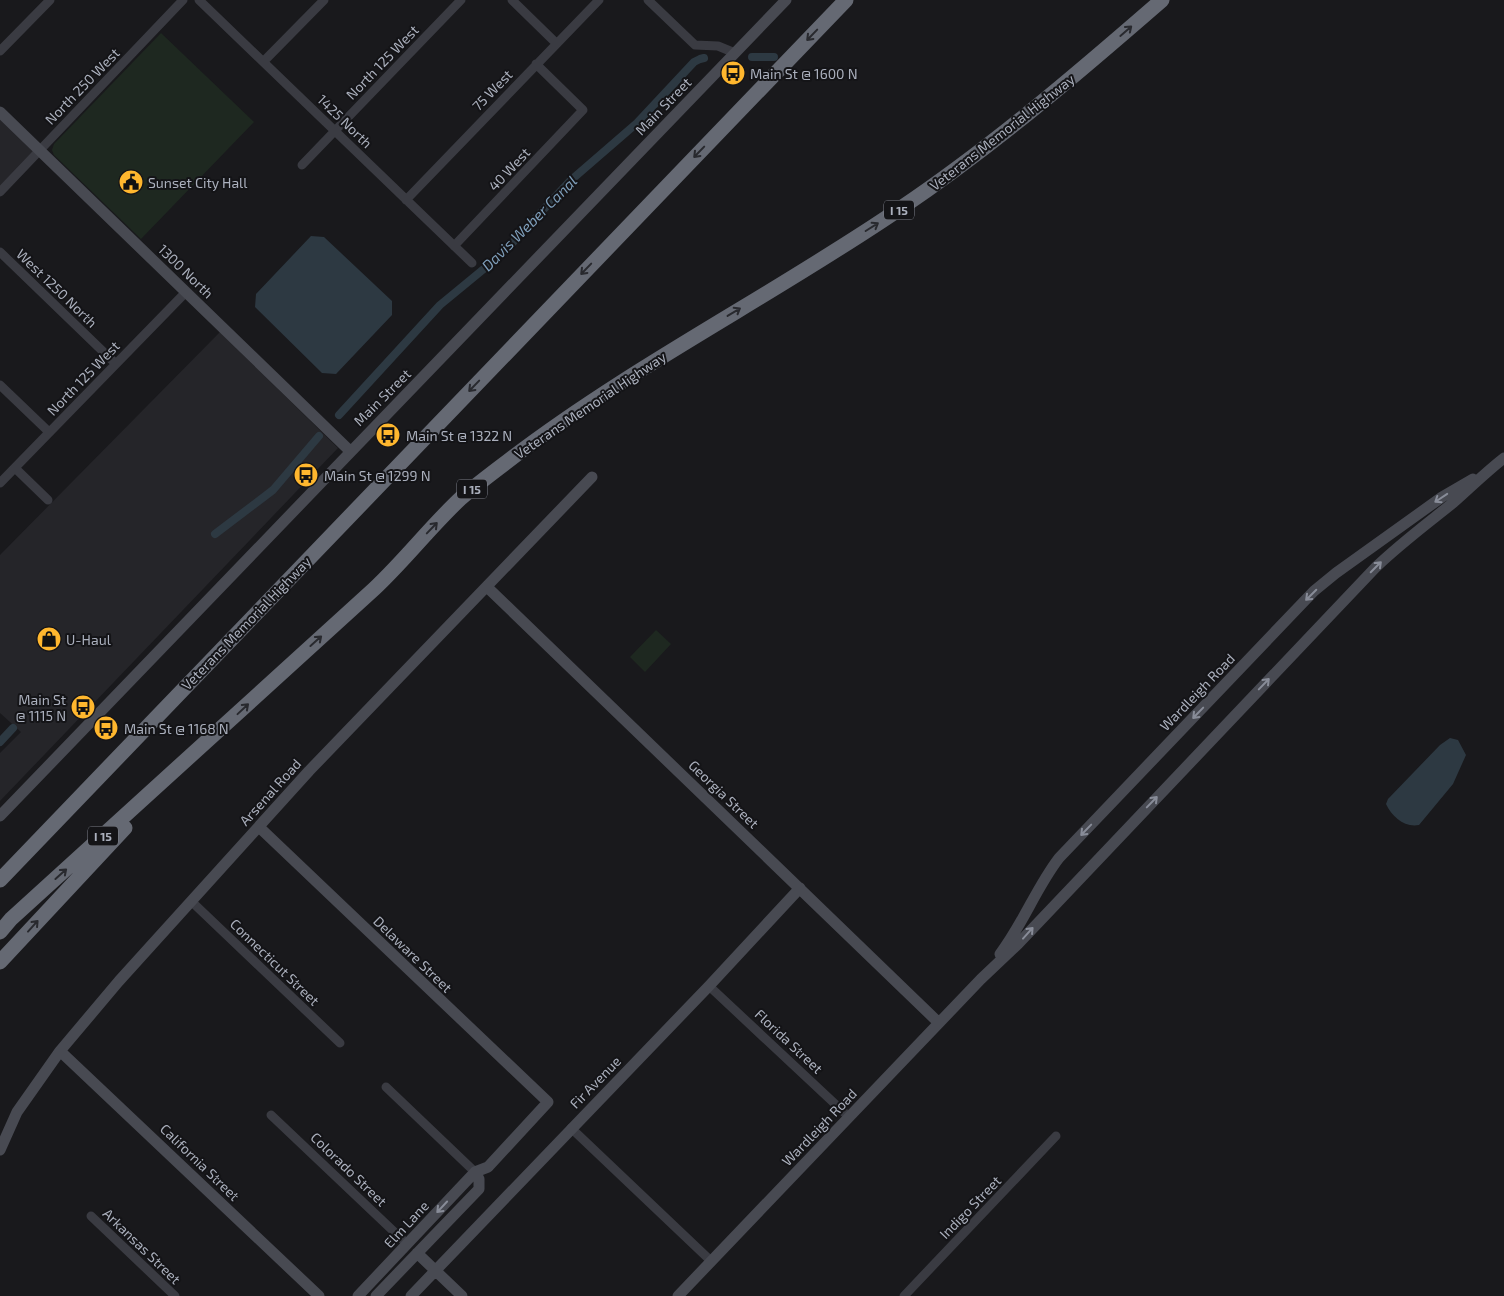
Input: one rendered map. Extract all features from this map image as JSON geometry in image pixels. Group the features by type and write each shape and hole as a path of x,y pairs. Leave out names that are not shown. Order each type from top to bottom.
{"highway":[{"name":"Veterans Memorial Highway","path":"0,880 846,0"},
{"name":"Veterans Memorial Highway","path":"0,932 19,912 378,584 462,497 564,420 676,348 899,210 978,154 1091,62 1162,0"},
{"path":"0,962 92,862 207,742"}],"street":[{"path":"0,51 50,0"},
{"name":"North 250 West","path":"0,192 183,0"},
{"name":"1425 North","path":"199,0 472,263"},
{"path":"264,61 324,0"},
{"name":"North 125 West","path":"302,165 461,0"},
{"path":"512,0 556,43"},
{"name":"75 West","path":"406,200 599,0"},
{"path":"648,0 696,46 718,46 735,53"},
{"name":"Main Street","path":"0,816 786,0"},
{"name":"40 West","path":"454,246 583,110 536,64"},
{"name":"1300 North","path":"0,112 350,451"},
{"name":"West 1250 North","path":"0,252 116,364"},
{"name":"North 125 West","path":"0,483 186,292"},
{"path":"0,385 49,432"},
{"name":"Wardleigh Road","path":"678,1296 981,979 1018,944 1376,567 1504,458"},
{"path":"15,468 48,500"},
{"name":"Wardleigh Road","path":"981,979 1016,932 1049,872 1059,858 1314,591 1442,497 1483,474"},
{"name":"Arsenal Road","path":"0,1150 17,1112 60,1051 190,901 309,771 592,478"},
{"name":"Georgia Street","path":"487,587 939,1023"},
{"name":"Delaware Street","path":"258,827 548,1102"},
{"name":"Fir Avenue","path":"411,1296 709,986 800,888"},
{"name":"Connecticut Street","path":"190,901 340,1043"},
{"name":"Florida Street","path":"709,986 849,1117"},
{"name":"California Street","path":"60,1051 319,1296"},
{"path":"386,1087 476,1172"},
{"name":"Elm Lane","path":"358,1296 476,1172 488,1167 548,1102"},
{"name":"Colorado Street","path":"271,1115 407,1244"},
{"path":"571,1128 711,1261"},
{"name":"Indigo Street","path":"904,1296 1056,1136"},
{"name":"Elm Lane","path":"376,1296 479,1189 479,1179 476,1172"},
{"name":"Arkansas Street","path":"91,1216 175,1296"},
{"path":"417,1254 462,1296"}],"shaded area":[{"path":"161,33 254,122 141,239 54,155 52,150 54,144"},
{"path":"0,118 37,153 0,190"},
{"path":"311,236 324,237 392,301 392,315 336,374 322,373 255,307 256,294"},
{"path":"220,332 338,448 0,801 0,753 21,732 0,713 0,555"},
{"path":"656,630 671,644 645,672 630,657"},
{"path":"1450,738 1458,740 1466,755 1453,784 1419,825 1404,823 1395,817 1389,809 1386,804 1388,799 1440,745"}],"waterway":[{"path":"752,57 774,57"},
{"name":"Davis Weber Canal","path":"339,415 440,305 502,254 570,181 637,123 694,62 704,58"},
{"name":"Davis Weber Canal","path":"215,534 273,490 319,436"},
{"name":"Davis Weber Canal","path":"0,742 13,728"}],"place":[{"name":"Main St @ 1600 N","path":"733,73"},
{"name":"Sunset City Hall","path":"131,182"},
{"name":"Main St @ 1322 N","path":"388,435"},
{"name":"Main St @ 1299 N","path":"306,475"},
{"name":"U-Haul","path":"49,639"},
{"name":"Main St @ 1115 N","path":"83,707"},
{"name":"Main St @ 1168 N","path":"106,728"}]}
